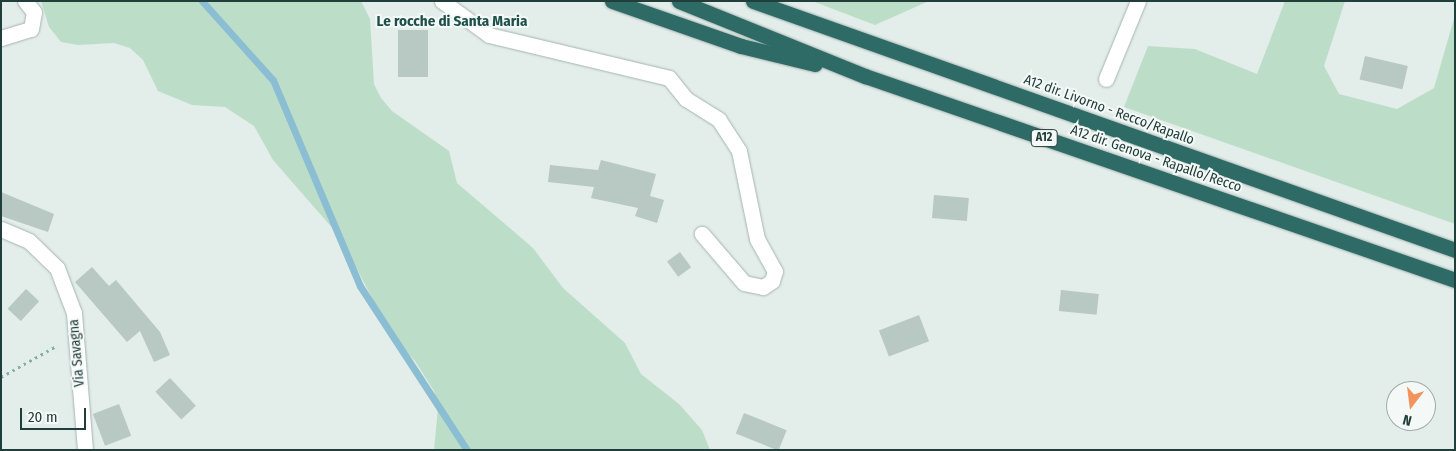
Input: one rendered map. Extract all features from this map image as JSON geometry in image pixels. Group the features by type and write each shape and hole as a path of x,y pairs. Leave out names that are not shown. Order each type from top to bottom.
{"highway":[{"path":"612,1 741,46 865,76"},
{"name":"A12 dir. Genova - Rapallo/Recco","path":"679,1 865,76 1455,280"},
{"name":"A12 dir. Livorno - Recco/Rapallo","path":"753,1 1455,250"}],"street":[{"path":"1,38 31,29 34,12 25,1"},
{"path":"442,1 488,35 669,78 686,99 719,120 739,151 757,239 775,271 772,280 763,287 744,283 702,234"},
{"path":"1106,79 1138,1"},
{"name":"Via Savagna","path":"1,229 29,241 57,268 74,313 85,450"}],"path":[{"path":"1,377 57,345 76,343"}],"green space":[{"path":"41,1 361,1 370,19 374,84 381,98 392,111 449,151 457,183 533,248 563,288 625,343 641,374 679,404 702,430 710,450 434,450 438,408 434,391 415,361 391,335 341,238 273,160 254,126 225,107 192,105 158,91 143,60 130,48 114,43 78,45 61,42 49,27"},
{"path":"812,1 929,1 875,25"},
{"path":"1285,1 1345,1 1324,66 1339,94 1397,109 1434,88 1455,15 1455,224 1124,107 1148,46 1195,49 1257,74"}],"building":[{"path":"398,30 428,30 428,77 398,77"},
{"path":"1365,56 1408,66 1402,89 1360,79"},
{"path":"601,160 656,174 650,196 664,200 657,223 635,216 638,208 591,198 594,187 548,182 550,165 598,170"},
{"path":"1,192 54,214 48,232 1,216"},
{"path":"934,195 969,198 967,221 932,218"},
{"path":"680,252 691,267 678,277 667,261"},
{"path":"92,267 109,286 116,280 160,332 170,355 154,362 140,331 127,342 75,282"},
{"path":"26,289 39,301 21,321 8,309"},
{"path":"1061,290 1099,294 1097,315 1059,311"},
{"path":"919,315 929,341 889,357 879,330"},
{"path":"170,378 196,406 181,419 155,392"},
{"path":"119,404 131,436 105,446 93,414"},
{"path":"744,413 787,430 779,450 736,433"}],"waterway":[{"path":"202,1 273,80 360,286 467,450"}],"district":[{"name":"Le rocche di Santa Maria","path":"452,22"}]}
